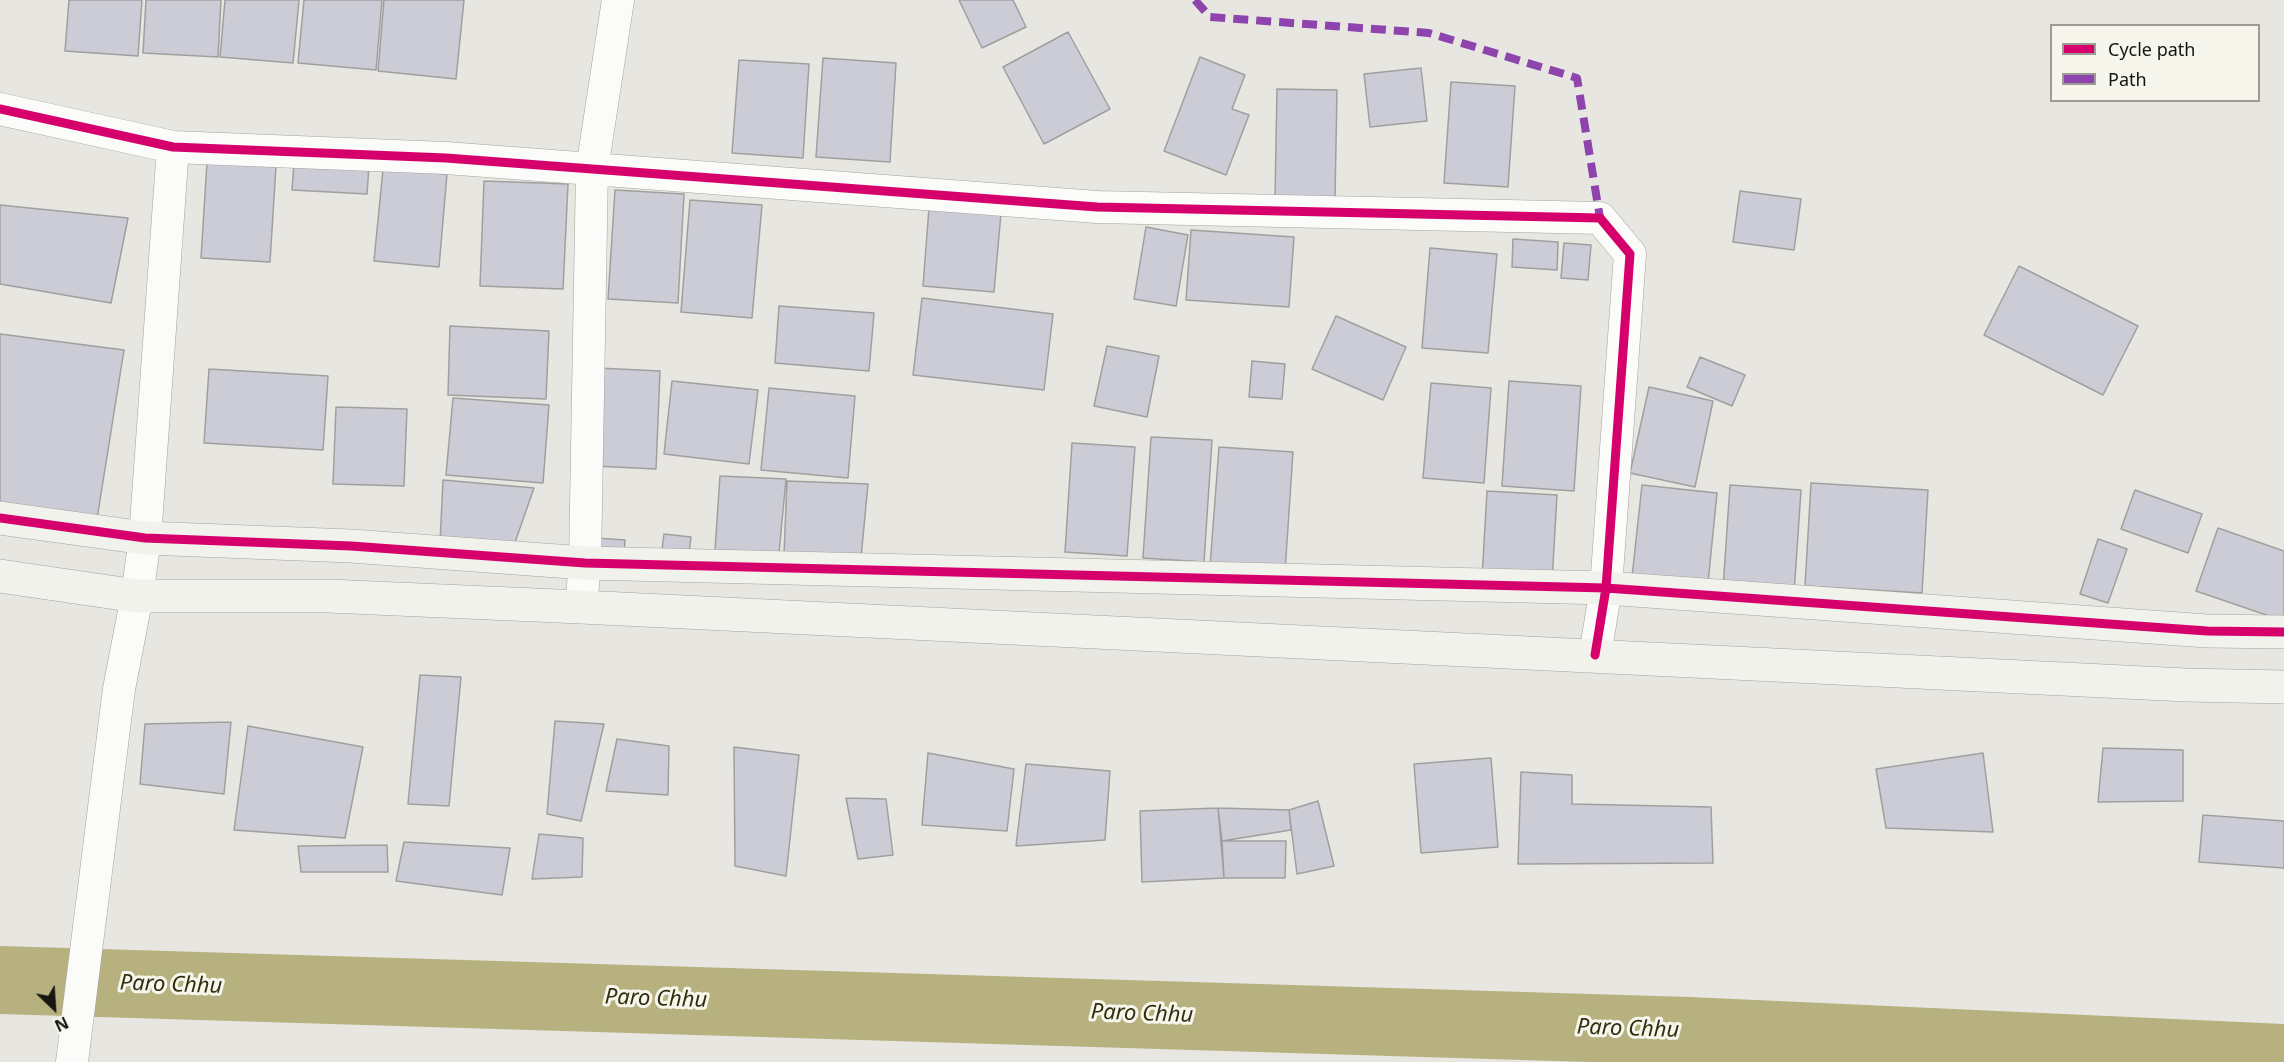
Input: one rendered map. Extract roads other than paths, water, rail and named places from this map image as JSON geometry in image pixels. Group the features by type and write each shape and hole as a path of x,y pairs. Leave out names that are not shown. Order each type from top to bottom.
{"street":[{"path":"581,607 585,563 592,169 618,0"},
{"path":"0,109 173,147 446,158 1097,207 1600,218 1630,254 1606,588 1595,655"},
{"path":"72,1062 119,689 137,596 145,538 173,147"},
{"path":"0,518 145,538 351,546 585,563 1606,588 2206,631 2284,632"},
{"path":"0,576 137,596 328,596 2186,685 2284,687"}],"waterway":[{"name":"Paro Chhu","path":"0,980 1689,1031 2284,1058"}]}
